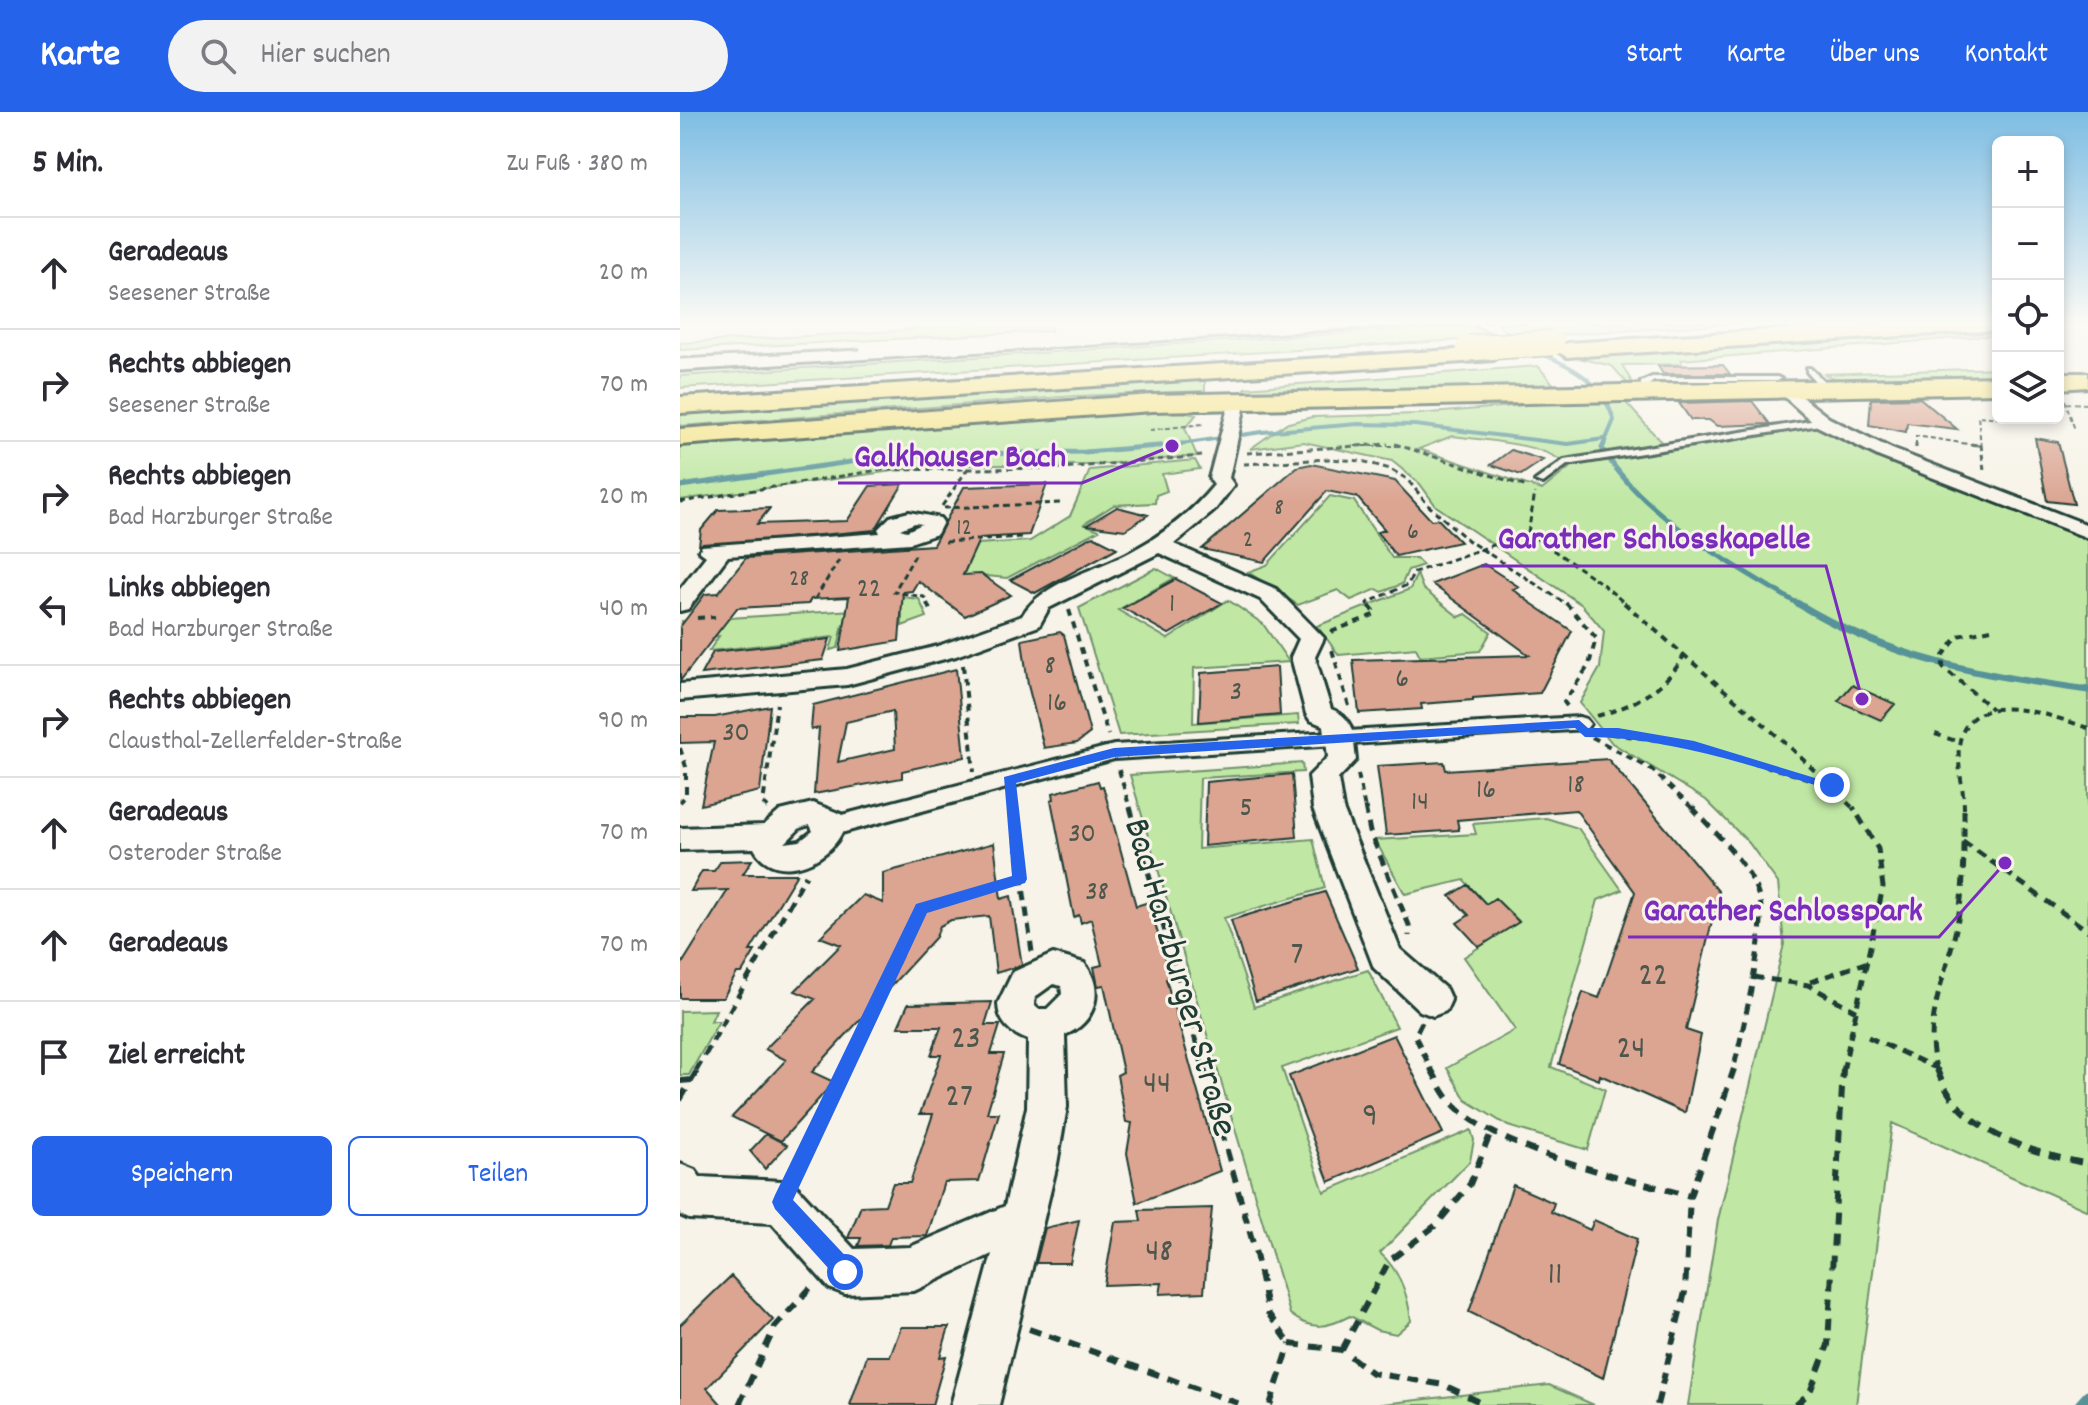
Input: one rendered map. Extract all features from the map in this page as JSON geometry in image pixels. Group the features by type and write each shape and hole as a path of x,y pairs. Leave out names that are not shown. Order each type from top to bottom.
{"main road":[{"path":"680,395 927,381"},
{"path":"680,405 1029,381"},
{"path":"680,437 1152,403 1225,413 1797,381"},
{"path":"1870,381 1942,386 1992,384"},
{"path":"2064,391 2088,382"}],"street":[{"path":"1781,384 1823,422 1915,465 2088,532"},
{"path":"680,692 847,677 961,647 1031,621 1040,604 1161,546 1213,502 1224,485 1219,478 1216,459 1225,413"},
{"path":"680,604 716,550 896,537 888,529 897,521 936,513"},
{"path":"1161,546 1268,594 1316,636 1303,657 1319,714 1337,721 1347,739 1342,760 1323,776 1328,809 1386,958 1433,1000"},
{"path":"778,829 769,848 776,854 789,856 813,848 829,831 1114,752 1580,725"},
{"path":"680,839 778,829"},
{"path":"1062,969 1077,978 1081,986 1077,1005 1069,1014 1047,1025 1027,1023 1016,1012 1016,995 1036,975 1062,969"},
{"path":"975,1405 1037,1164 1047,1107 1047,1025"},
{"path":"680,1185 689,1198 782,1202 845,1272 914,1269 953,1248 1021,1221"}],"lane":[{"path":"1644,384 1648,381"},
{"path":"1712,381 1781,384"},
{"path":"1540,481 1564,463 1823,422"}],"path":[{"path":"2064,393 2088,404"},
{"path":"2064,398 2075,430"},
{"path":"1987,493 1978,416 1992,417"},
{"path":"1150,430 1183,428"},
{"path":"1915,465 1916,436 1982,446"},
{"path":"680,502 879,470 970,466 1078,467 1394,444 1536,489 1528,533"},
{"path":"1216,459 1335,458 1380,465 1399,472 1416,486 1430,508 1480,549 1572,608 1588,623 1596,638 1589,665 1564,702 1580,725 1651,769 1679,793 1723,840 1750,877 1761,903 1753,977 1734,1069 1690,1196 1685,1292 1657,1405"},
{"path":"936,513 970,466"},
{"path":"936,513 1060,503"},
{"path":"1409,979 1409,925 1370,832 1347,739 1336,655 1316,636 1376,614 1367,603 1407,585 1415,572 1528,533"},
{"path":"1528,533 1601,583 1832,785 1852,805 1878,849 1883,887 1844,1058 1838,1110 1828,1345 1810,1392 1796,1405"},
{"path":"936,542 1021,537"},
{"path":"815,599 850,540"},
{"path":"921,543 894,592 924,597 932,615"},
{"name":"Bad Harzburger Straße","path":"1069,608 1114,752 1162,932 1256,1254 1268,1313 1290,1344"},
{"path":"1991,629 1958,636 1943,656 1943,667 1992,709"},
{"path":"961,647 976,789"},
{"path":"1580,725 1647,694 1672,674 1684,655"},
{"path":"778,829 763,803 780,682"},
{"path":"2088,728 2042,714 1992,709 1973,719 1959,742 1964,787 1961,898 1936,1009 1934,1067 1944,1089 1962,1110 1991,1131 2020,1144 2088,1164"},
{"path":"1580,725 1694,745 1832,785"},
{"path":"1935,734 1959,742"},
{"path":"680,748 686,767 686,796 680,802"},
{"path":"1009,780 1019,879 1036,975"},
{"path":"680,1100 829,831"},
{"path":"1963,841 2088,931"},
{"path":"782,1202 922,909 1019,879"},
{"path":"1808,982 1868,962"},
{"path":"1753,977 1808,982 1825,989 1856,1011"},
{"path":"1433,1000 1415,1036 1454,1106 1492,1130 1603,1170 1690,1196"},
{"path":"1868,1037 1934,1067"},
{"path":"680,1081 693,1080"},
{"path":"1342,1350 1389,1261 1436,1225 1470,1184 1492,1130"},
{"path":"739,1405 775,1327 835,1261"},
{"path":"997,1318 1243,1405"},
{"path":"1270,1405 1290,1344 1342,1350 1372,1373 1444,1385 1486,1405"}],"green space":[{"path":"680,381 788,381 680,388"},
{"path":"1205,381 1205,391 1075,396 680,426 680,411"},
{"path":"1334,381 1551,381 1555,386 1244,392 1245,388"},
{"path":"1621,397 1663,444 1651,452 1817,427 2088,535 2088,1211 1892,1123 1856,1405 1688,1405 1718,1220 1784,944 1778,883 1749,843 1706,800 1612,743 1580,703 1600,668 1604,631 1582,605 1436,506 1420,484 1392,461 1304,442 1250,449 1285,424 1312,417 1419,414","holes":["1452,436 1532,448 1560,460 1569,468 1542,490 1419,449"]},
{"path":"1164,408 1196,415 1185,428 1197,456 1093,465 937,465 680,500 680,441"},
{"path":"1195,460 1200,469 1162,474 1167,491 1156,495 1155,503 1114,505 1084,524 1099,530 1007,578 986,576 959,585 976,544 1030,541 1070,516 1090,470"},
{"path":"1330,496 1354,501 1392,558 1416,558 1423,565 1408,570 1402,584 1382,592 1377,589 1351,600 1338,590 1298,605 1248,572 1267,565"},
{"path":"1156,568 1174,578 1118,610 1168,639 1228,600 1263,624 1289,662 1194,668 1193,723 1298,715 1299,724 1119,735 1079,608"},
{"path":"1417,574 1423,589 1459,617 1466,614 1491,632 1480,651 1420,656 1416,648 1339,655 1317,626 1410,589"},
{"path":"894,596 919,599 927,617 902,626 902,613 843,624 838,648 830,650 834,637 709,651 719,636 680,637 682,621 884,608"},
{"path":"1302,763 1303,772 1200,778 1198,849 1313,839 1325,888 1224,918 1254,1007 1368,970 1397,1027 1282,1068 1324,1192 1471,1130 1474,1140 1470,1161 1380,1253 1398,1275 1410,1311 1411,1321 1396,1334 1377,1330 1350,1316 1319,1326 1305,1323 1290,1314 1130,775"},
{"path":"1546,818 1578,828 1622,890 1598,900 1551,1067 1605,1089 1588,1150 1508,1126 1466,1100 1447,1068 1515,1030 1464,957 1519,921 1495,898 1486,904 1464,880 1405,894 1375,840 1476,834 1473,824"},
{"path":"716,1010 711,1021 719,1021 689,1075 680,1075 680,1011"},
{"path":"1549,1385 1594,1405 1374,1405"}],"building":[{"path":"1920,398 1957,429 1907,423 1906,432 1869,425 1871,399"},
{"path":"1752,401 1770,424 1717,426 1709,420 1691,420 1679,403"},
{"path":"2035,438 2058,442 2074,504 2047,501"},
{"path":"1511,450 1543,460 1521,475 1491,465"},
{"path":"1311,464 1395,481 1431,520 1438,519 1460,542 1396,556 1377,532 1385,530 1357,497 1327,491 1264,562 1202,549 1297,467"},
{"path":"903,484 875,530 699,546 701,530 718,510 770,508 757,524 847,521 870,486"},
{"path":"1047,484 1029,535 980,538 963,575 981,574 1011,595 965,616 918,581 912,591 903,592 899,641 840,651 849,597 811,599 808,604 737,608 680,681 680,627 705,594 718,593 746,558 933,545 964,487"},
{"path":"1117,507 1148,515 1125,530 1087,525"},
{"path":"1093,536 1117,548 1035,593 1010,580"},
{"path":"1484,564 1519,587 1513,589 1572,631 1540,693 1421,704 1422,709 1359,713 1353,660 1529,655 1432,584"},
{"path":"1176,579 1222,603 1169,634 1123,608"},
{"path":"1060,632 1064,635 1090,733 1077,743 1044,748 1028,685 1022,640"},
{"path":"830,639 823,660 701,674 713,652"},
{"path":"1277,667 1280,715 1199,722 1201,673"},
{"path":"956,669 965,757 902,771 902,778 814,794 819,728 811,730 813,705","holes":["893,711 895,749 838,762 846,722"]},
{"path":"1852,685 1895,704 1881,720 1838,701"},
{"path":"770,706 760,791 701,805 714,742 680,743 680,717 715,717"},
{"path":"1608,759 1719,892 1686,1030 1701,1035 1685,1113 1600,1075 1599,1080 1559,1064 1583,992 1599,998 1635,892 1576,810 1457,820 1459,830 1386,835 1377,766 1444,762 1446,770"},
{"path":"1292,774 1297,837 1204,846 1206,782"},
{"path":"1098,781 1100,787 1103,786 1136,906 1149,902 1170,977 1166,979 1220,1171 1137,1203 1127,1153 1132,1123 1126,1122 1117,1075 1123,1072 1104,985 1098,986 1094,967 1102,965 1091,919 1081,923 1079,915 1074,917 1051,800 1054,799 1053,793"},
{"path":"994,843 1001,899 1011,896 1022,965 996,973 989,916 951,920 940,926 936,937 812,1072 834,1082 781,1141 732,1117 786,1060 765,1049 815,999 795,991 841,945 820,937 863,895 883,903 883,873"},
{"path":"752,860 743,874 797,874 750,951 755,951 742,973 737,973 723,998 680,998 680,967 728,890 691,891 702,871 714,871 721,861"},
{"path":"1468,885 1486,904 1495,898 1519,922 1479,947 1457,923 1469,915 1450,896"},
{"path":"1325,892 1358,968 1256,1001 1231,920"},
{"path":"992,1002 985,1025 1000,1025 991,1054 1004,1054 987,1113 999,1113 979,1181 944,1182 927,1236 891,1237 888,1245 858,1246 861,1238 848,1238 861,1206 885,1205 893,1183 910,1183 933,1114 920,1114 941,1055 931,1055 941,1027 898,1027 908,1004"},
{"path":"1394,1035 1443,1133 1329,1182 1289,1076"},
{"path":"766,1134 787,1145 765,1169 750,1151"},
{"path":"1513,1185 1554,1203 1551,1212 1590,1230 1594,1220 1637,1239 1603,1378 1469,1312"},
{"path":"1212,1208 1204,1292 1160,1294 1162,1283 1104,1285 1115,1222 1141,1221 1139,1210"},
{"path":"1079,1220 1070,1263 1036,1263 1045,1228"},
{"path":"731,1276 773,1320 707,1388 722,1405 680,1405 680,1325"},
{"path":"901,1327 949,1327 940,1357 946,1356 932,1405 850,1405 867,1356 890,1356"}],"waterway":[{"path":"1589,381 1602,396 1614,420 1603,446"},
{"path":"1179,444 1262,432 1358,424 1415,425 1568,444 1604,439"},
{"path":"680,486 900,455 1085,452 1179,444"},
{"path":"1167,446 1179,444"},
{"path":"1603,446 1619,473 1665,517 1718,556 1800,605"},
{"path":"1797,603 1867,639 1902,652 1974,671 2088,690"},
{"path":"2080,1405 2088,1396"}],"place":[{"name":"Galkhauser Bach","path":"1172,446"},
{"name":"Garather Schlosskapelle","path":"1862,699"},
{"name":"Garather Schlosspark","path":"2005,863"}],"route":[{"path":"845,1272 782,1202 922,909 1019,879 1009,780 1114,752 1579,724 1585,732 1618,732 1694,745 1786,769 1832,785"}]}
